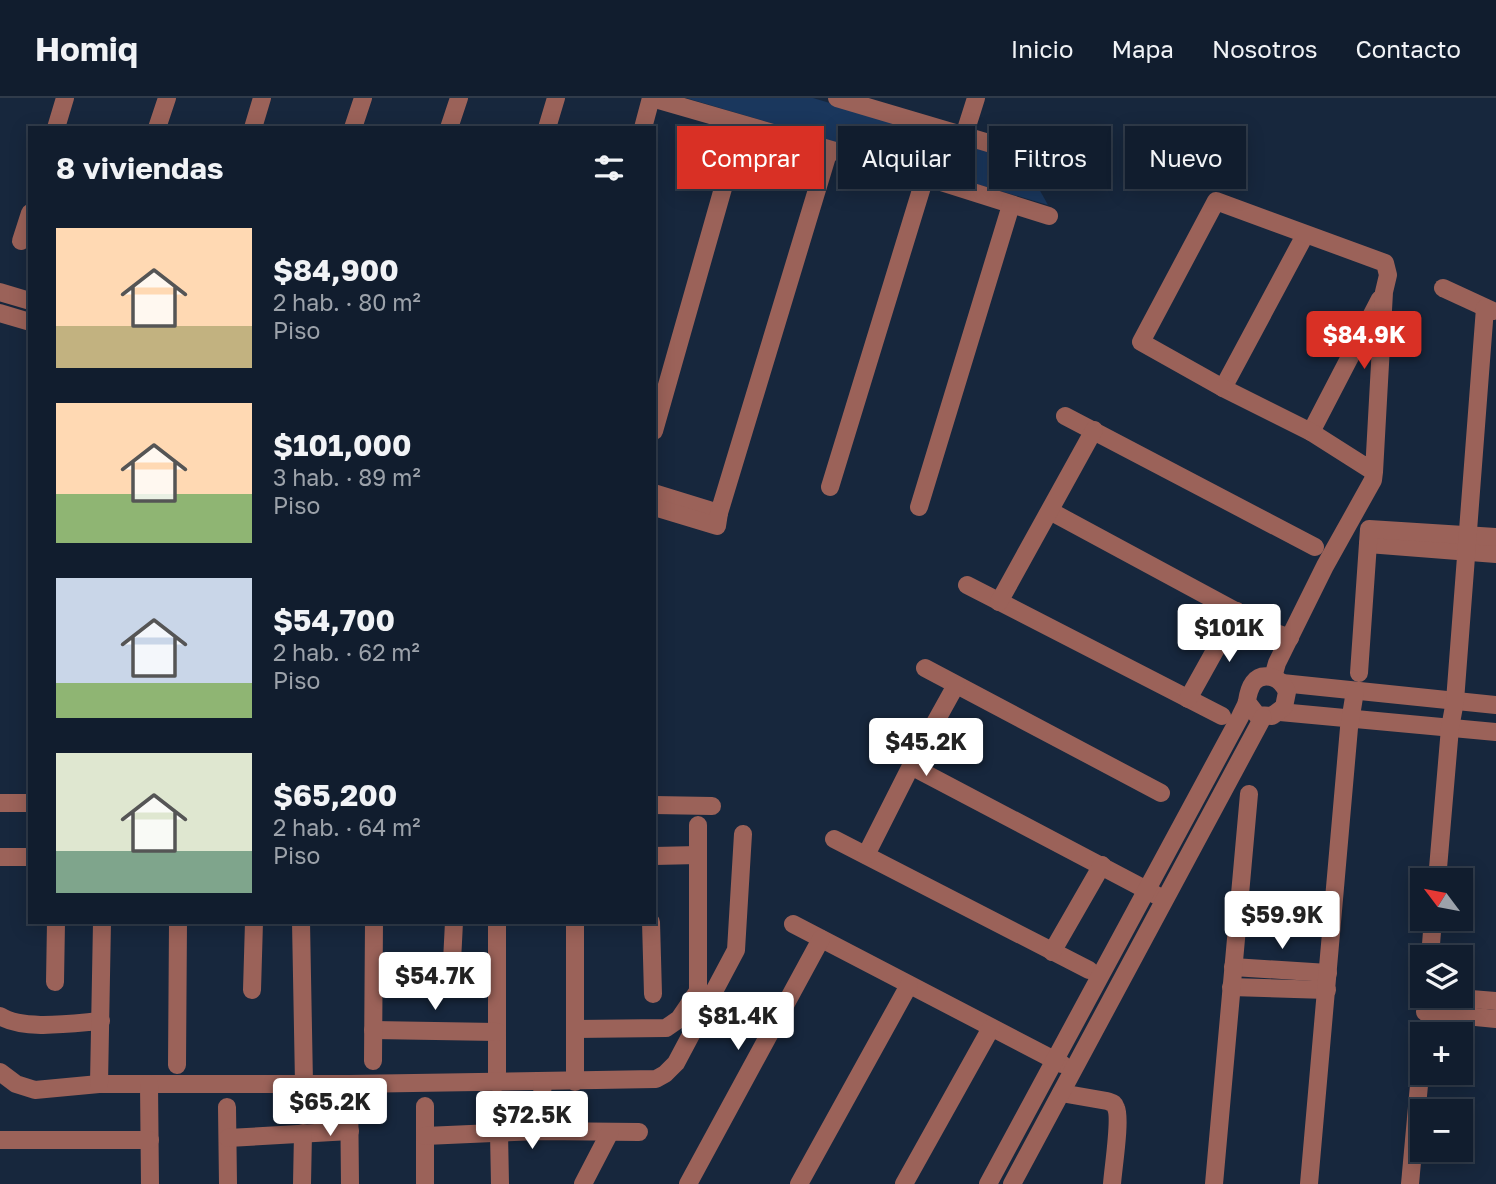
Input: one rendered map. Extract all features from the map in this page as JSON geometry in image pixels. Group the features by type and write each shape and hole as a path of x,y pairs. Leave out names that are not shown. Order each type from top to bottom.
{"street":[{"path":"57,126 65,98"},
{"path":"158,126 167,98"},
{"path":"254,126 262,98"},
{"path":"354,126 363,98"},
{"path":"450,126 458,98"},
{"path":"548,126 556,98"},
{"path":"644,126 651,98 838,153"},
{"path":"837,98 882,105 938,126"},
{"path":"967,126 976,98"},
{"path":"656,424 741,125"},
{"path":"656,509 717,526 829,150"},
{"path":"831,487 921,189"},
{"path":"962,189 1049,216"},
{"path":"1012,1184 1165,899 1272,714 1287,698 1278,674 1290,638 1325,566 1373,480 1374,472 1384,292 1388,275 1385,263 1216,201 1141,342 1223,388 1311,432 1374,472"},
{"path":"919,507 1011,205"},
{"path":"21,241 28,219"},
{"path":"1223,388 1305,235"},
{"path":"1438,868 1490,310 1443,288"},
{"path":"0,292 28,300"},
{"path":"1311,432 1384,292"},
{"path":"0,313 28,321"},
{"path":"1065,416 1315,547"},
{"path":"999,602 1094,430"},
{"path":"656,494 719,513"},
{"path":"1050,511 1290,638"},
{"path":"1359,673 1369,537 1467,543 1496,537"},
{"path":"1467,543 1496,554"},
{"path":"967,585 1222,716"},
{"path":"1188,699 1237,611"},
{"path":"925,668 1161,793"},
{"path":"988,1184 1247,702 1247,691 1253,681 1278,674 1355,691 1496,705"},
{"path":"866,855 911,766 957,685"},
{"path":"1310,1184 1355,691"},
{"path":"1247,702 1253,711 1272,714 1351,718 1496,732"},
{"path":"911,766 1165,899"},
{"path":"1214,1184 1250,794"},
{"path":"0,803 28,803"},
{"path":"656,805 712,806"},
{"path":"575,1029 666,1028 687,1010 698,991 698,825"},
{"path":"0,1072 16,1084 35,1090 149,1083 498,1083 656,1079 676,1063 736,950 743,834"},
{"path":"834,839 1089,970"},
{"path":"656,856 698,855"},
{"path":"0,856 28,857"},
{"path":"1052,951 1102,865"},
{"path":"793,923 991,1028 1075,1069"},
{"path":"55,982 56,924"},
{"path":"99,1084 102,924"},
{"path":"177,1065 178,924"},
{"path":"253,990 254,924"},
{"path":"301,924 304,1083"},
{"path":"373,1061 374,924"},
{"path":"451,981 454,924"},
{"path":"497,924 498,1083"},
{"path":"575,924 575,1082"},
{"path":"652,924 653,994"},
{"path":"688,1184 821,939"},
{"path":"1233,967 1327,982"},
{"path":"1231,987 1327,982"},
{"path":"799,1184 909,985"},
{"path":"1473,999 1496,1001"},
{"path":"1445,1008 1496,1019"},
{"path":"0,1016 9,1022 52,1024 101,1021"},
{"path":"904,1184 991,1028"},
{"path":"373,1030 497,1032"},
{"path":"539,1132 543,1082"},
{"path":"149,1083 150,1184"},
{"path":"349,1084 350,1184"},
{"path":"1410,1184 1419,1085"},
{"path":"1061,1093 1107,1101 1113,1103 1116,1108 1112,1184"},
{"path":"425,1106 425,1184"},
{"path":"227,1107 228,1184"},
{"path":"228,1138 350,1131"},
{"path":"583,1184 610,1132"},
{"path":"425,1136 639,1132"},
{"path":"302,1184 303,1133"},
{"path":"499,1133 500,1184"},
{"path":"0,1139 150,1140"}],"shaded area":[{"path":"686,98 813,98 908,126 838,126 838,143 824,139 824,126 781,126"},
{"path":"975,146 989,150 989,188 975,183"},
{"path":"994,189 1039,189 1048,205"}]}
